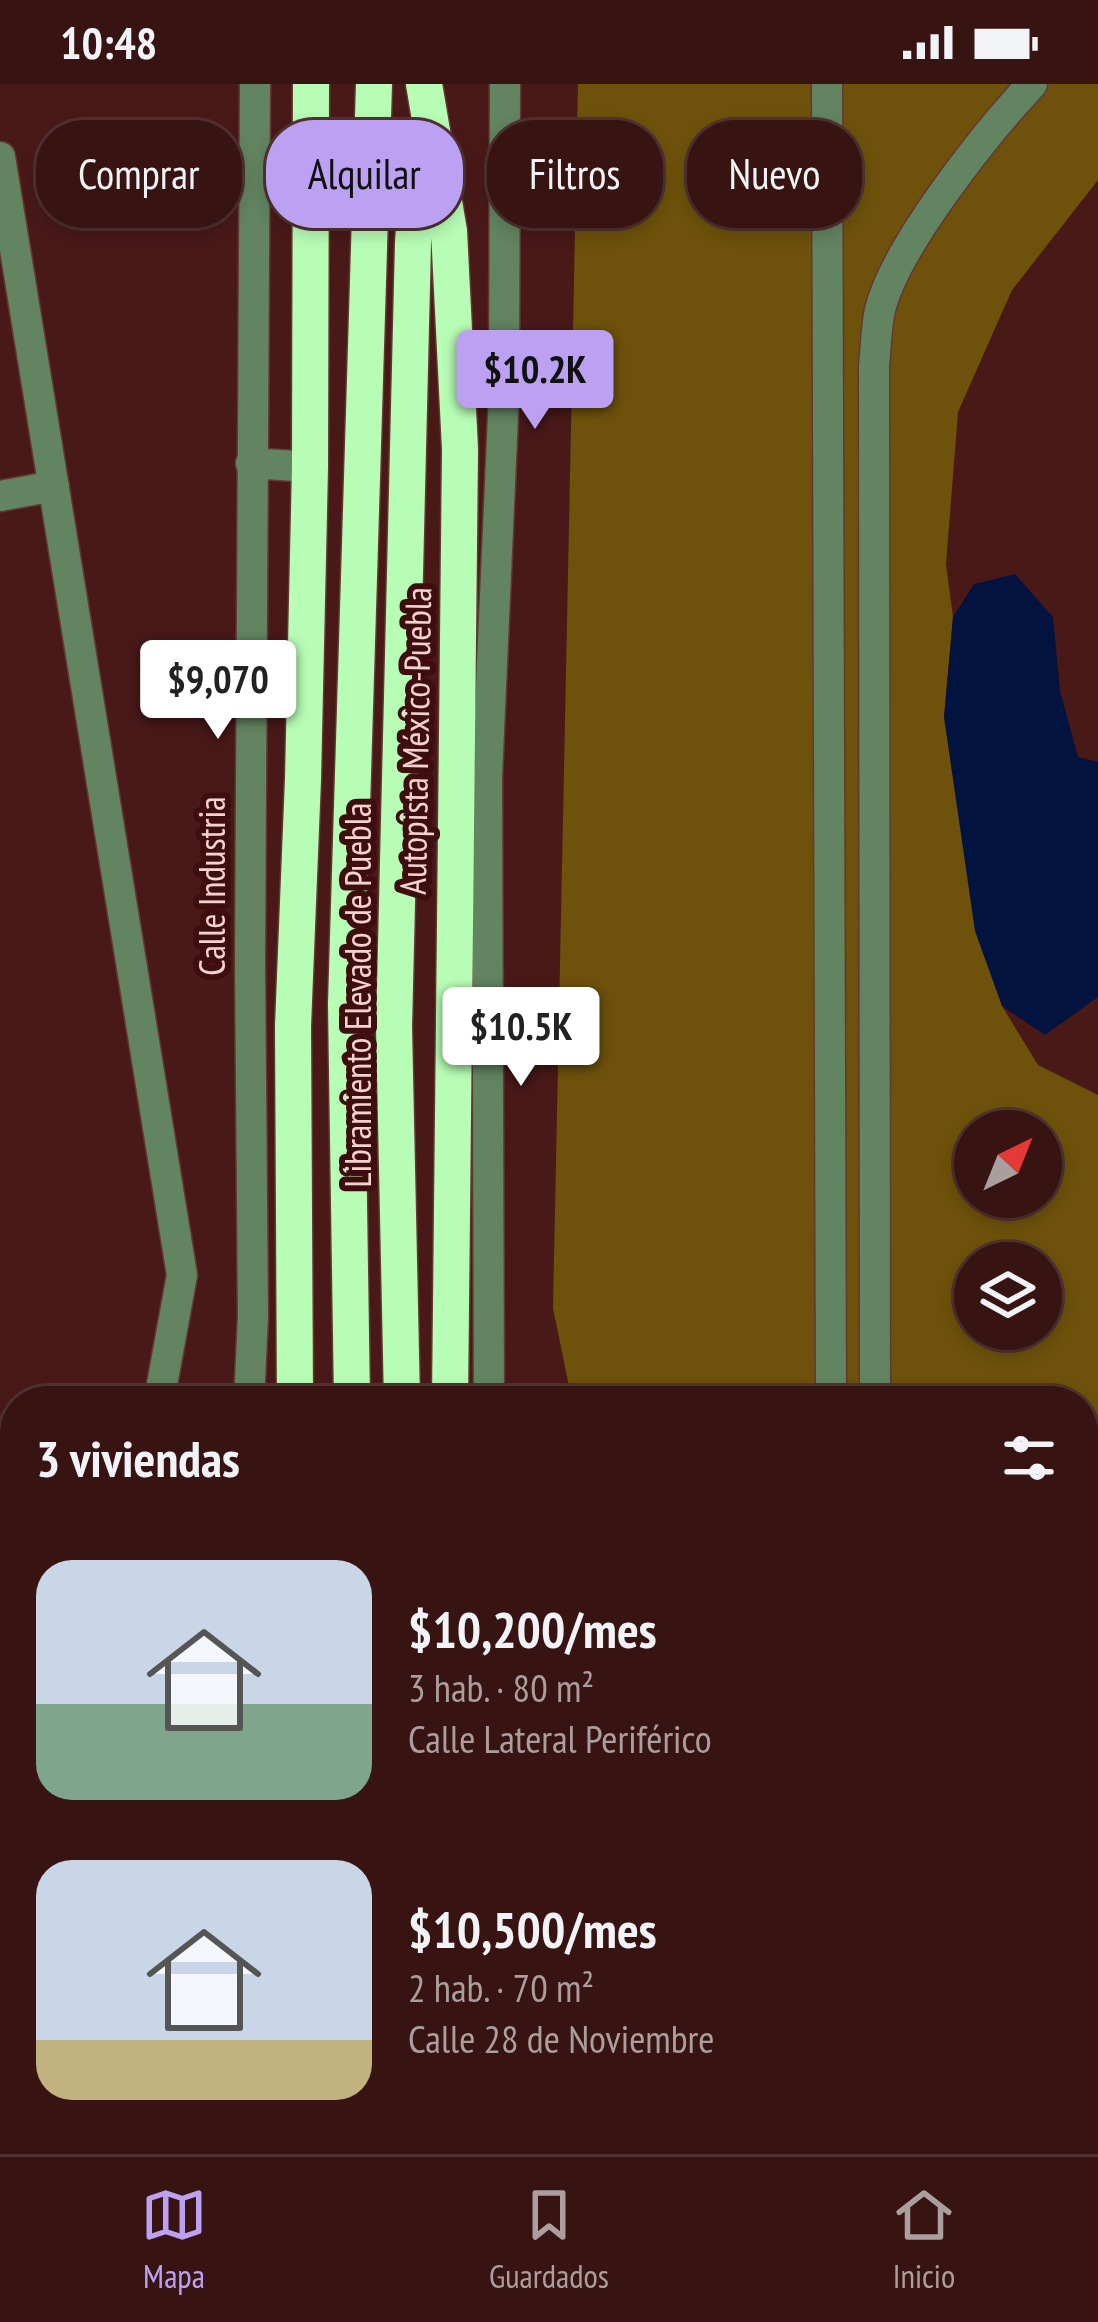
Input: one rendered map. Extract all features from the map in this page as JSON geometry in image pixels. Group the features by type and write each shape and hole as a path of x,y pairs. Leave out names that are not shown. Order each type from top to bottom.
{"highway":[{"path":"295,1386 292,1026 310,466 311,84"},
{"name":"Autopista México-Puebla","path":"424,85 449,231 455,313 472,776 450,1087 450,1386"},
{"name":"Libramiento Elevado de Puebla","path":"402,1386 394,1028 413,243 424,85"},
{"name":"Libramiento Elevado de Puebla","path":"352,1386 346,1004 374,87"}],"street":[{"name":"Calle Industria","path":"251,1386 254,84"},
{"path":"489,1386 472,776 504,393 505,84"},
{"path":"827,84 831,1386"},
{"path":"875,1386 874,366 880,309 898,267 941,197 1032,84"},
{"path":"0,157 182,1275 162,1386"},
{"path":"251,464 310,466"},
{"path":"0,496 54,486"}],"shaded area":[{"path":"578,84 1098,84 1098,180 1012,290 958,412 946,564 953,617 944,717 1002,1006 1038,1065 1098,1095 1098,1386 569,1386 553,1308 575,228 663,228 663,120 577,120"}],"water":[{"path":"1015,574 1053,617 1060,691 1078,757 1098,762 1098,997 1045,1035 1002,1006 975,931 944,717 953,617 974,584"}]}
